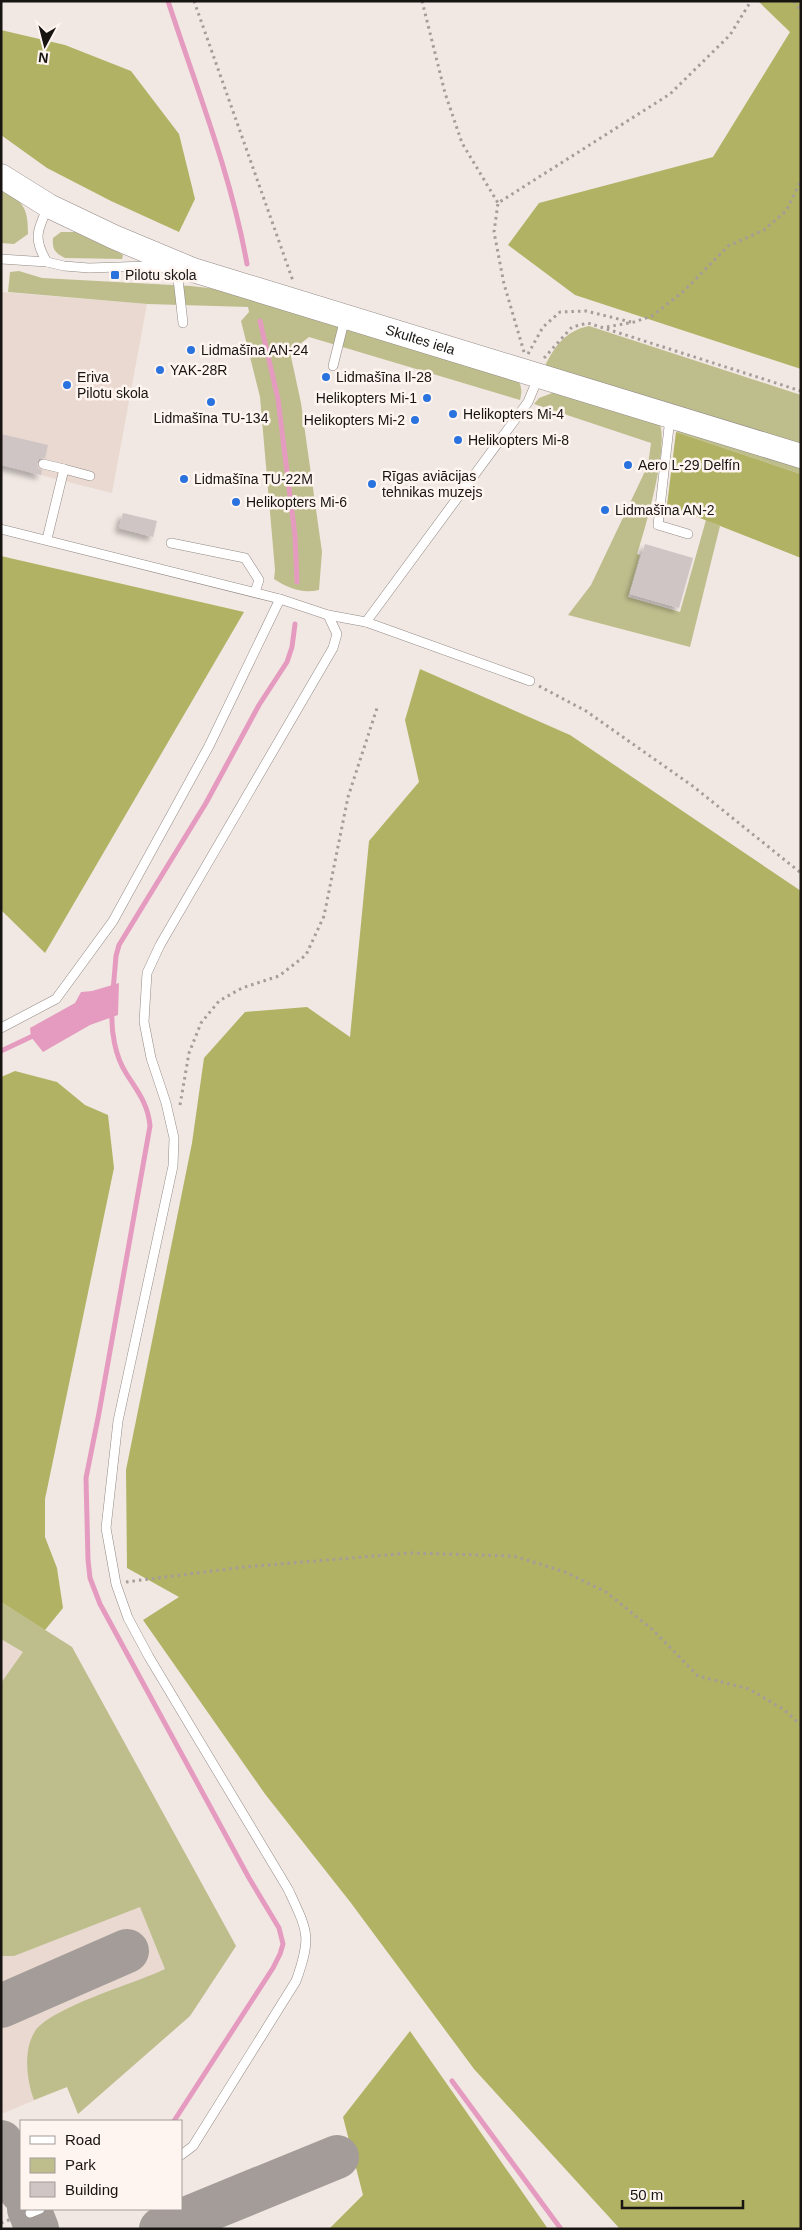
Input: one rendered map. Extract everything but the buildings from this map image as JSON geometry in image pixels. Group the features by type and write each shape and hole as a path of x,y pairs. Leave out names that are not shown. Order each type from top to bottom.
{"main road":[{"name":"Skultes iela","path":"1,176 49,206 185,270 300,302 801,456"}],"lane":[{"path":"47,262 39,248 37,231 49,206"},
{"path":"1,259 47,262 64,266 148,266 185,270 184,323"},
{"path":"333,366 346,316"},
{"path":"366,622 515,425 528,402 539,375"},
{"path":"670,416 658,525 688,534"},
{"path":"43,464 90,476"},
{"path":"47,539 64,469"},
{"path":"1,528 256,592 328,615 366,622 530,681"},
{"path":"171,543 245,558 259,580 256,592"},
{"path":"1,1028 56,999 113,920 209,746 280,599"},
{"path":"182,2154 193,2146 296,1981 305,1956 308,1939 304,1922 288,1889 149,1658 128,1618 116,1584 106,1528 118,1421 173,1166 174,1138 144,1022 148,973 160,945 333,648 337,634 328,615"},
{"path":"30,2213 38,2210"}],"path":[{"path":"194,1 300,302"},
{"path":"422,1 445,93 462,143 498,203 494,232 504,284 523,344 525,359 543,327 560,312 586,311 634,322"},
{"path":"498,203 670,94 730,35 751,1"},
{"path":"794,1 801,11"},
{"path":"605,327 634,322 652,316 684,292 728,246 764,230 786,211 801,181"},
{"path":"539,375 540,364 557,342 572,327 588,322 801,391"},
{"path":"530,681 586,711 694,787 801,873"},
{"path":"174,1138 189,1053 201,1023 219,1001 242,988 279,976 306,955 324,916 348,797 378,705"},
{"path":"116,1584 244,1566 410,1553 514,1556 565,1572 606,1592 653,1630 698,1676 749,1689 783,1709 801,1725"},
{"path":"1,2223 30,2213"}],"shaded area":[{"path":"758,1 801,1 801,369 575,295 508,245 539,203 713,157 790,32"},
{"path":"1,30 65,45 131,71 179,134 195,199 179,232 111,201 47,168 1,135"},
{"name":"Eriva Pilotu skola","path":"1,292 147,304 112,493 1,465"},
{"path":"676,432 801,474 801,558 667,505"},
{"path":"1,556 244,612 45,953 1,910"},
{"path":"420,669 570,735 801,891 801,2229 620,2229 474,2069 351,1903 265,1794 143,1620 179,1597 127,1568 126,1470 192,1143 204,1058 245,1012 307,1007 350,1037 369,841 419,782 405,720"},
{"path":"119,983 118,1015 90,1025 43,1052 31,1037 30,1028 75,1003 81,992 92,991"},
{"path":"15,1071 57,1082 85,1105 108,1115 114,1168 45,1499 45,1537 57,1568 63,1608 45,1630 1,1602 1,1077"},
{"path":"1,1602 72,1647 236,1946 190,2016 78,2114 67,2087 1,2114"},
{"path":"410,2031 548,2229 329,2229 363,2195 343,2117"}],"green space":[{"path":"1,187 23,206 27,217 28,234 14,244 1,243"},
{"path":"61,232 75,232 118,252 123,255 122,259 65,258 57,252 53,245 53,238"},
{"path":"19,271 42,278 191,286 225,290 518,380 521,390 520,400 309,337 290,352 301,403 322,552 319,590 295,589 274,579 275,570 260,397 241,321 249,312 248,307 147,304 8,292 10,272"},
{"path":"589,326 801,395 801,445 545,366 562,340 574,331"},
{"path":"555,392 659,422 662,433 659,467 637,554 640,555 628,597 680,612 706,520 720,526 690,647 568,615 591,585 648,465 651,443 534,404 539,398"},
{"path":"681,429 801,465 801,474 676,432"},
{"path":"1,1602 72,1647 236,1946 190,2016 78,2114 67,2087 34,2100 29,2084 27,2058 34,2033 42,2024 56,2014 74,2005 165,1969 140,1907 14,1956 1,1956 1,1683 23,1652 1,1639"}],"waterway":[{"path":"168,1 232,197 247,264"},
{"path":"260,321 278,399 295,536 297,582"},
{"path":"113,991 116,956 119,945 206,803 259,705 287,662 292,647 295,624"},
{"path":"112,1012 112,1027 116,1051 122,1066 144,1104 150,1126 86,1478 90,1578 100,1604 249,1878 279,1928 283,1944 273,1968 175,2120"},
{"path":"1,1051 37,1034"},
{"path":"452,2081 561,2229"}],"taxiway":[{"path":"1,2006 127,1951"},
{"path":"1,2142 20,2189"},
{"path":"161,2229 337,2157"},
{"path":"29,2210 37,2229"}],"place":[{"name":"Pilotu skola","path":"115,275"},
{"name":"Lidmašīna AN-24","path":"191,350"},
{"name":"YAK-28R","path":"160,370"},
{"name":"Lidmašīna Il-28","path":"326,377"},
{"name":"Eriva Pilotu skola","path":"67,385"},
{"name":"Helikopters Mi-1","path":"427,398"},
{"name":"Lidmašīna TU-134","path":"211,402"},
{"name":"Helikopters Mi-4","path":"453,414"},
{"name":"Helikopters Mi-2","path":"415,420"},
{"name":"Helikopters Mi-8","path":"458,440"},
{"name":"Aero L-29 Delfín","path":"628,465"},
{"name":"Lidmašīna TU-22M","path":"184,479"},
{"name":"Rīgas aviācijas tehnikas muzejs","path":"372,484"},
{"name":"Helikopters Mi-6","path":"236,502"},
{"name":"Lidmašīna AN-2","path":"605,510"}]}
